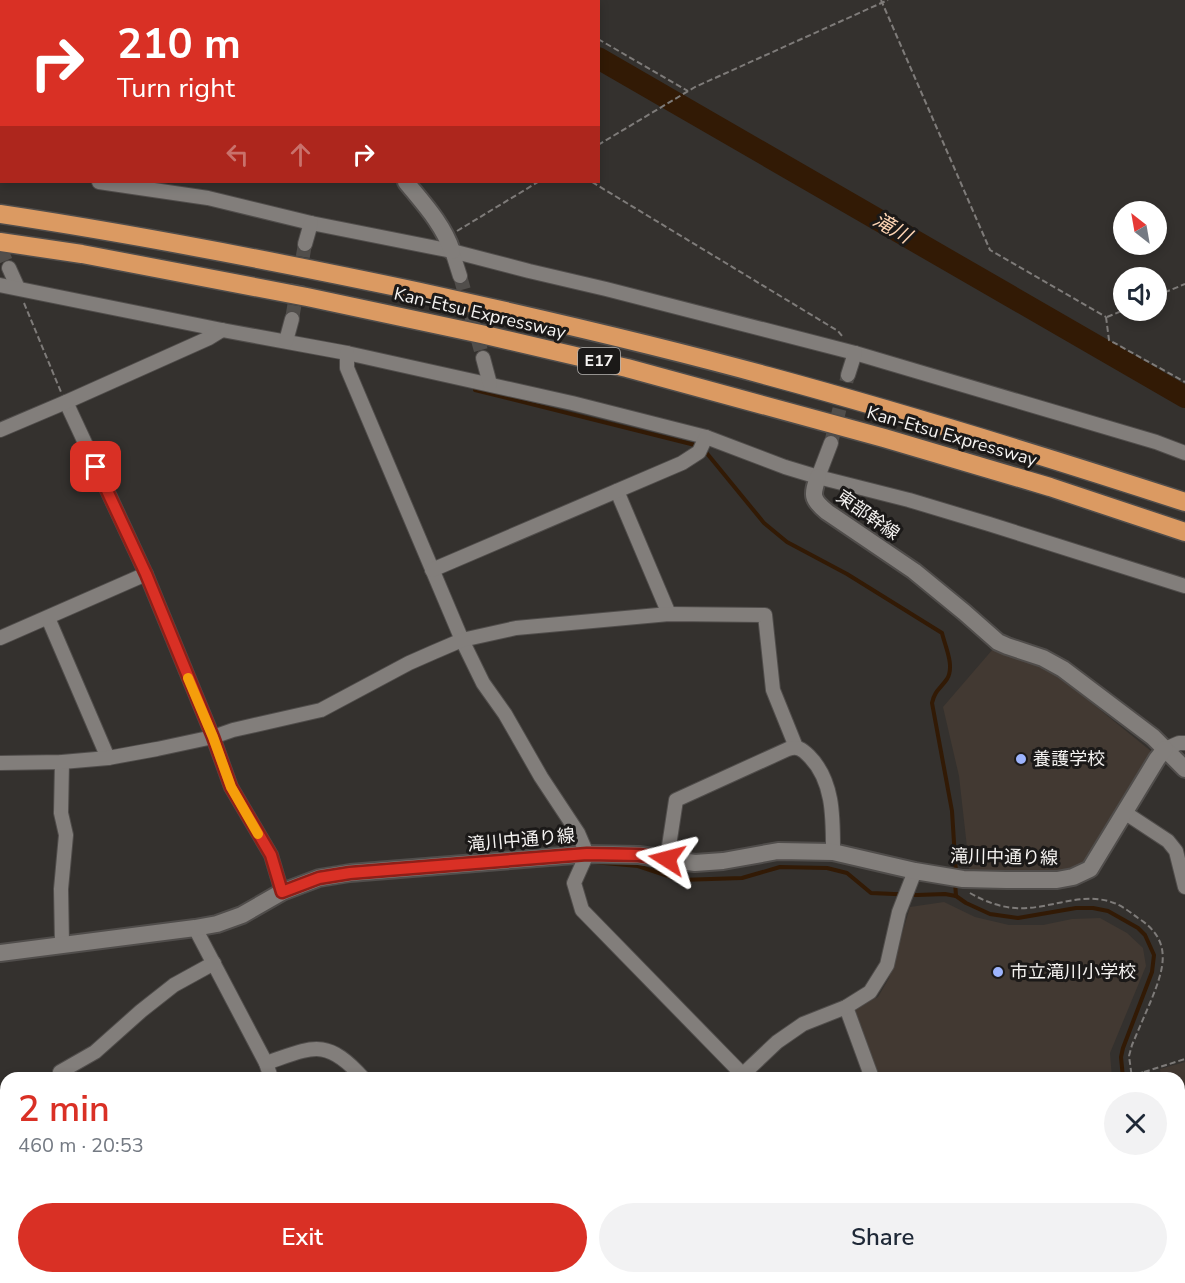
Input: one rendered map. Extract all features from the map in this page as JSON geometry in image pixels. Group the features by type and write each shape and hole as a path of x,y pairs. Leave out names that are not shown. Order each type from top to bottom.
{"highway":[{"name":"Kan-Etsu Expressway","path":"0,214 86,227 306,268 476,304 629,340 767,375 897,412 1185,502"},
{"name":"Kan-Etsu Expressway","path":"0,242 81,254 307,297 627,368 884,438 1050,487 1185,532"}],"street":[{"path":"106,183 208,198 311,223 450,244 529,271 855,353 1155,441 1185,453"},
{"path":"407,183 436,220 450,244 460,276"},
{"path":"305,244 311,223"},
{"path":"9,267 18,288"},
{"name":"東部幹線","path":"0,285 347,353 490,384 818,477 813,491 816,502 827,512 914,571 998,642 1043,658 1063,669 1153,737 1185,769"},
{"path":"286,341 292,319"},
{"path":"0,430 209,338 222,330"},
{"path":"347,353 347,368 462,640 483,684 505,714 541,777 578,833 587,854 574,883 582,910 736,1072"},
{"path":"848,375 855,353"},
{"path":"483,358 490,384"},
{"path":"66,402 146,574 213,737 231,787 271,855 282,892"},
{"path":"831,443 818,477 909,500 1185,586"},
{"path":"432,570 682,463 703,444"},
{"path":"617,491 669,614"},
{"path":"0,638 146,574"},
{"path":"0,763 62,762 108,758 213,737 233,730 321,710 409,663 462,640 516,628 669,614 765,615 772,690 796,747"},
{"path":"48,618 108,758"},
{"path":"1165,749 1185,743"},
{"path":"667,859 676,800 788,748 796,747 802,749 814,761 826,783 833,814 833,852"},
{"name":"滝川中通り線","path":"0,952 217,924 242,915 282,892 319,878 350,873 587,854 639,855 695,863 723,861 778,851 833,852 957,878 1057,880 1073,877 1090,869 1165,749"},
{"path":"62,762 61,813 66,835 61,889 62,944"},
{"path":"1125,812 1168,841 1176,851 1185,887"},
{"path":"746,1072 777,1042 803,1024 846,1007 870,992 887,965 899,912 915,871"},
{"path":"195,928 269,1072"},
{"path":"60,1072 95,1052 174,985 214,963"},
{"path":"846,1007 870,1072"},
{"path":"266,1063 307,1049 326,1049 341,1056 357,1072"}],"path":[{"path":"600,144 688,91 881,1 888,0"},
{"path":"881,1 990,250 1106,317"},
{"path":"600,40 688,91"},
{"path":"450,244 537,183"},
{"path":"594,183 838,331 855,353"},
{"path":"1167,291 1185,284"},
{"path":"18,288 66,402"},
{"path":"1106,317 1113,314"},
{"path":"1106,317 1109,340 1185,382"},
{"path":"957,878 966,891 982,900 1007,907 1027,908 1079,899 1100,900 1115,903 1148,924 1160,941 1164,957 1161,977 1132,1045 1129,1056 1131,1072"},
{"path":"1146,1072 1185,1059"}],"shaded area":[{"path":"993,649 1056,674 1152,752 1086,864 1060,873 970,874 959,776 943,707"},
{"path":"944,902 975,917 1009,925 1043,925 1072,919 1100,918 1127,933 1143,948 1146,966 1110,1053 1112,1072 877,1072 852,1013 854,1008 878,997 889,978 910,907"},
{"path":"1185,1062 1185,1072 1160,1072 1160,1069"}],"waterway":[{"name":"滝川","path":"600,59 1185,397"},
{"path":"475,390 699,446"},
{"path":"705,451 764,523 787,542 847,574 942,633 950,668 947,679 936,692 932,703 952,811 956,874"},
{"path":"593,862 638,866 680,880 742,878 780,867 827,868 847,873 871,893 945,894 956,896 990,914 1018,918 1076,908 1108,911 1138,928 1145,935 1154,955 1152,972 1123,1048 1122,1072"},
{"path":"955,882 956,896"}],"tunnel":[{"path":"292,319 305,244"},
{"path":"0,248 9,268"},
{"path":"460,276 483,358"},
{"path":"831,443 848,375"}],"slow traffic":[{"path":"188,678 231,787 258,834"}],"place":[{"name":"養護学校","path":"1021,759"},
{"name":"市立滝川小学校","path":"998,972"}],"route":[{"path":"96,467 146,574 213,737 231,787 271,855 282,892 319,878 350,873 587,854 639,855 667,859"}]}
